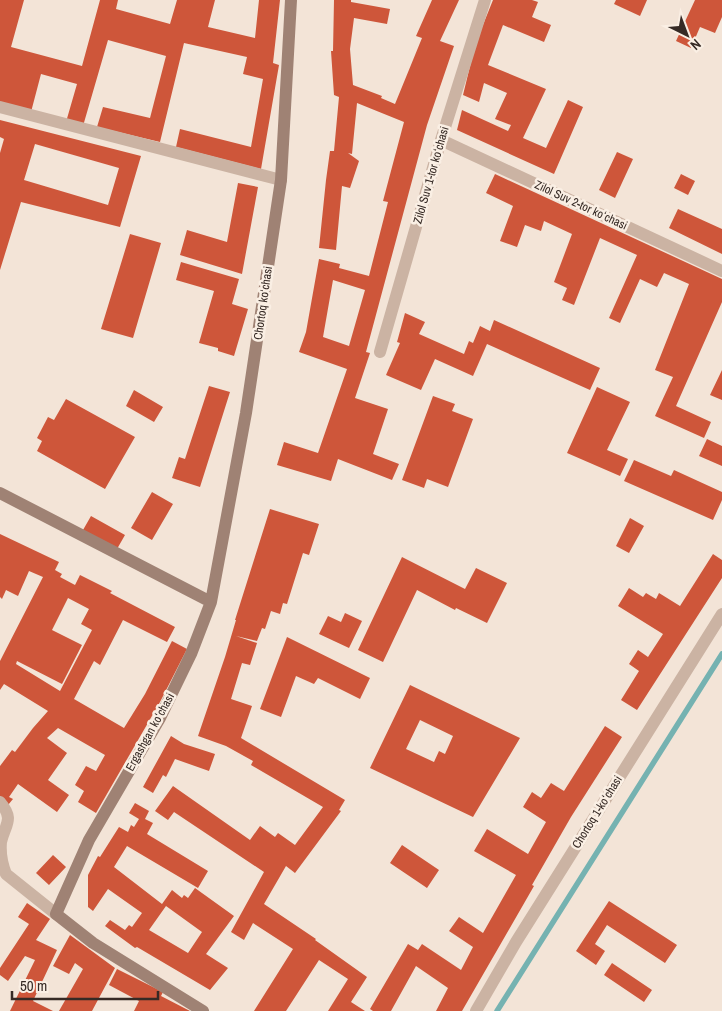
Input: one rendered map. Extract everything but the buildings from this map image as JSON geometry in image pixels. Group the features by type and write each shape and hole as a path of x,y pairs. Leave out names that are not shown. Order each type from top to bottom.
{"main road":[{"name":"Chortoq koʻchasi","path":"211,602 246,414 281,180 291,0"},
{"path":"0,492 211,602"},
{"name":"Ergashgan koʻchasi","path":"56,914 89,840 160,718 191,654 211,602"},
{"path":"56,914 93,943 203,1011"}],"street":[{"name":"Zilol Suv 1-tor koʻchasi","path":"380,352 441,140 485,0"},
{"path":"0,107 281,180"},
{"name":"Zilol Suv 2-tor koʻchasi","path":"441,140 722,271"},
{"name":"Chortoq 1-koʻchasi","path":"476,1011 521,934 722,614"},
{"path":"0,802 6,810 9,821 1,843 2,865 6,874 56,914"}],"waterway":[{"path":"497,1011 722,654"}]}
